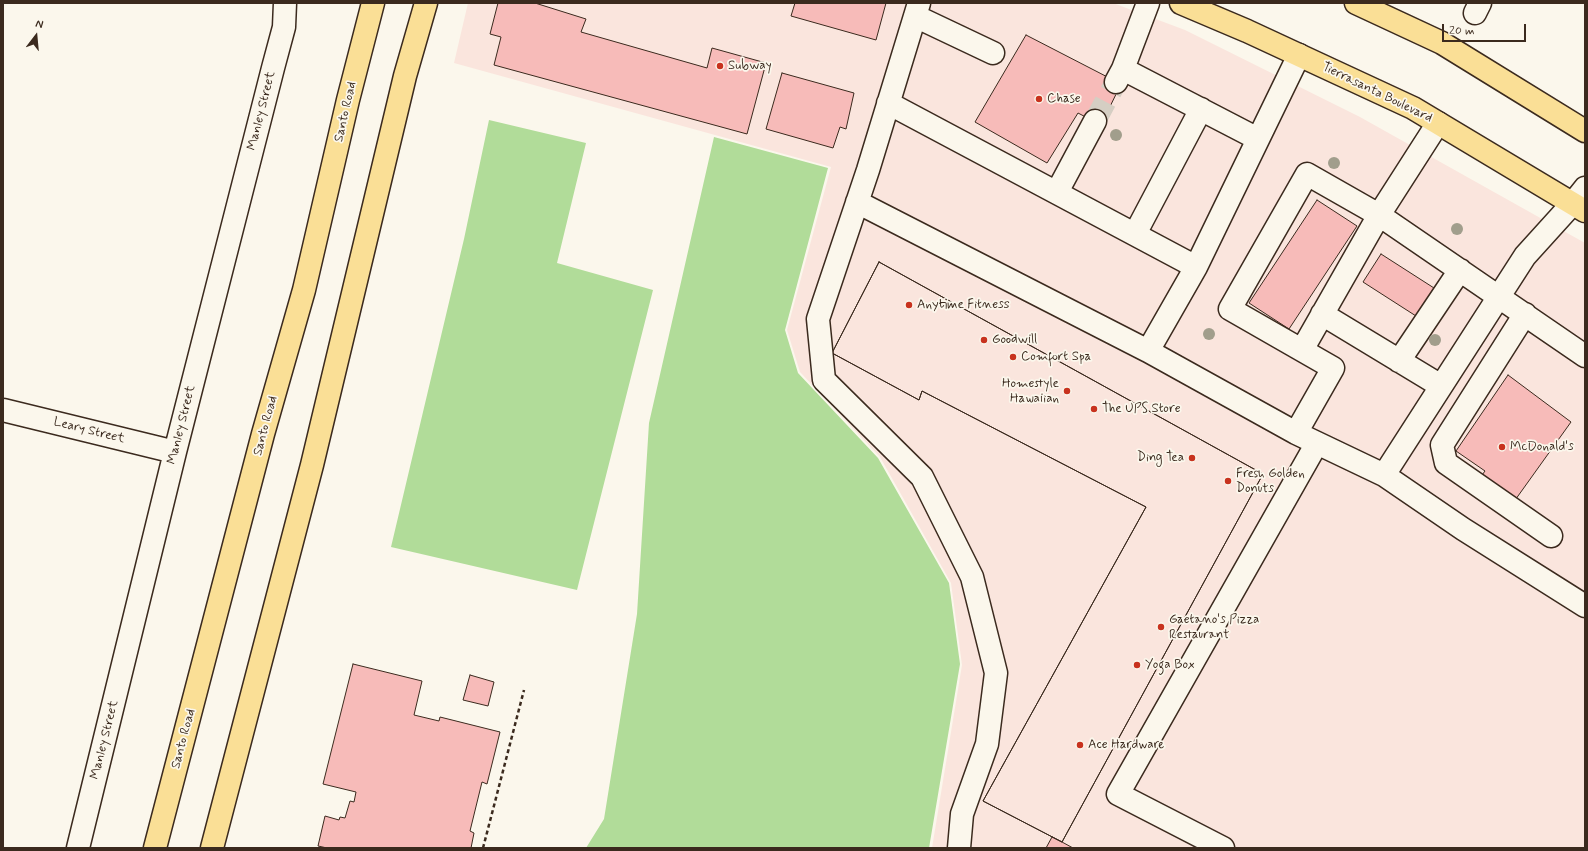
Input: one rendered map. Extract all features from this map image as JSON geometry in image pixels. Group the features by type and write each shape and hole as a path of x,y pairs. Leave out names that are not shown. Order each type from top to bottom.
{"main road":[{"name":"Santo Road","path":"155,848 263,434 304,290 348,100 373,3"},
{"path":"212,848 312,465 405,76 426,3"},
{"name":"Tierrasanta Boulevard","path":"1181,3 1247,31 1413,108 1581,201"},
{"path":"1356,3 1442,43 1585,131"}],"street":[{"name":"Manley Street","path":"78,848 175,452 272,68 284,28 285,3"},
{"path":"1148,3 1120,75 1201,109 1258,139"},
{"path":"959,848 962,814 987,744 996,673 972,577 922,477 824,380 818,319 857,202 917,9 993,52"},
{"path":"1148,351 1196,267 1299,55"},
{"path":"888,103 1196,267"},
{"path":"1135,234 1201,109"},
{"path":"1057,192 1095,121"},
{"path":"1302,350 1379,215 1438,123"},
{"path":"1296,433 1333,368 1230,309 1307,174 1379,215 1585,356"},
{"path":"1384,475 1525,256 1581,201"},
{"path":"857,202 1148,351 1296,433 1384,475 1463,529 1585,606"},
{"path":"1399,361 1460,270"},
{"path":"1322,314 1441,386"},
{"path":"1524,314 1442,445 1446,463 1551,536"},
{"name":"Leary Street","path":"3,410 175,452"},
{"path":"1223,848 1118,794 1317,443"}],"path":[{"path":"483,848 524,690"}],"shaded area":[{"path":"468,3 1113,3 1185,30 1360,117 1585,243 1585,848 932,848 962,665 951,583 880,457 800,372 787,330 831,167 454,63"}],"green space":[{"path":"489,120 586,143 557,263 653,290 577,590 391,547 464,239"},
{"path":"714,137 828,168 785,330 798,373 878,458 949,583 960,664 929,848 586,848 604,819 637,614 649,423"}],"building":[{"path":"498,3 535,3 586,19 581,32 707,68 712,48 766,63 747,134 494,65 501,37 490,34"},
{"path":"795,3 886,3 876,40 791,16"},
{"path":"1026,35 1121,84 1101,125 1078,113 1047,163 975,122"},
{"path":"782,73 854,93 846,129 840,127 833,148 766,129"},
{"path":"1317,200 1357,226 1289,329 1249,303"},
{"path":"1381,254 1434,288 1416,316 1363,282"},
{"path":"879,262 1263,474 1062,842 983,801 1146,507 922,391 919,400 832,353"},
{"path":"879,262 1263,474 1062,842 983,801 1146,507 922,391 919,400 832,353"},
{"path":"1508,375 1571,422 1513,503 1479,479 1485,471 1456,451"},
{"path":"353,664 422,681 414,715 439,721 440,717 500,732 487,784 482,782 470,831 474,833 471,848 327,848 318,846 325,816 339,820 340,817 345,818 350,801 354,802 356,792 323,784"},
{"path":"470,675 494,682 488,706 463,700"},
{"path":"1052,837 1062,842 1073,848 1046,848"}],"tunnel":[{"path":"1095,121 1116,82"}],"place":[{"name":"Subway","path":"720,66"},
{"name":"Chase","path":"1039,99"},
{"name":"Anytime Fitness","path":"909,305"},
{"name":"Goodwill","path":"984,340"},
{"name":"Comfort Spa","path":"1013,357"},
{"name":"Homestyle Hawaiian","path":"1067,391"},
{"name":"The UPS Store","path":"1094,409"},
{"name":"McDonald's","path":"1502,447"},
{"name":"Ding Tea","path":"1192,458"},
{"name":"Fresh Golden Donuts","path":"1228,481"},
{"name":"Gaetano's Pizza Restaurant","path":"1161,627"},
{"name":"Yoga Box","path":"1137,665"},
{"name":"Ace Hardware","path":"1080,745"}]}
